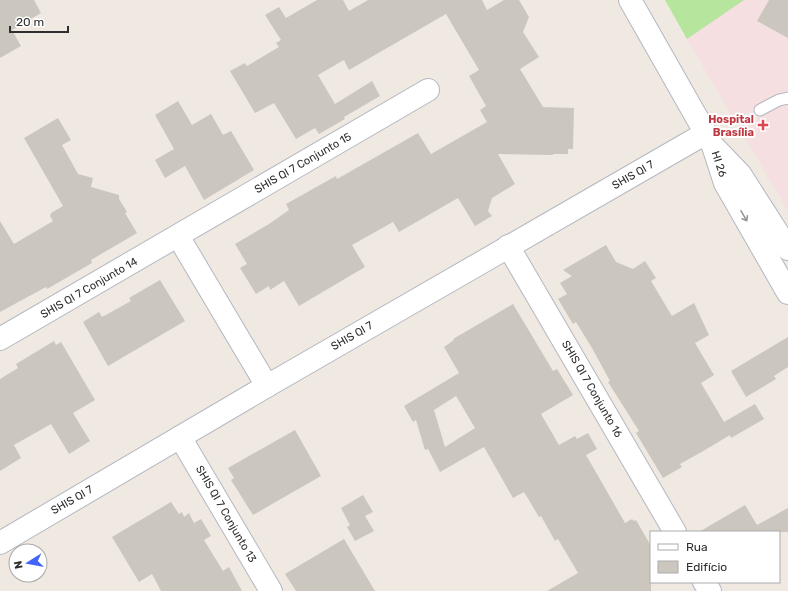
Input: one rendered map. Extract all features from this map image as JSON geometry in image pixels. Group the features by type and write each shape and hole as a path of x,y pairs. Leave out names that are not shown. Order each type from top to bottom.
{"street":[{"path":"630,0 709,140"},
{"name":"SHIS QI 7 Conjunto 15","path":"178,236 428,90"},
{"name":"SHIS QI 7","path":"0,543 508,246 709,140"},
{"name":"HI 26","path":"709,140 740,174 788,249"},
{"name":"HI 26","path":"709,140 725,182 788,293"},
{"path":"178,236 267,386"},
{"name":"SHIS QI 7 Conjunto 14","path":"0,339 178,236"},
{"name":"SHIS QI 7 Conjunto 16","path":"508,246 674,531"},
{"name":"SHIS QI 7 Conjunto 13","path":"180,437 271,591"}],"lane":[{"path":"760,110 779,100 788,98"}],"shaded area":[{"name":"Hospital Brasília","path":"665,0 788,0 788,211 687,39"}],"green space":[{"path":"665,0 744,0 687,39"}],"building":[{"path":"0,0 34,0 41,13 12,30 21,46 0,58"},
{"path":"317,0 343,0 349,11 368,0 482,0 487,10 504,0 519,0 529,17 523,32 539,57 520,69 543,107 574,108 573,149 568,149 568,154 553,155 498,154 515,184 492,198 488,211 492,216 475,226 458,198 399,232 393,222 352,245 365,267 299,306 284,281 270,290 269,286 256,294 240,268 247,264 235,244 289,210 286,204 336,176 337,179 418,133 431,154 487,122 480,110 486,106 469,76 479,70 446,14 349,70 344,60 318,75 335,104 372,81 380,96 344,117 345,119 319,134 315,128 296,139 274,103 255,113 230,71 245,63 247,66 279,47 276,43 281,40 265,15 279,7 286,18"},
{"path":"769,0 788,0 788,38 757,21"},
{"path":"178,101 192,125 211,114 223,135 231,131 254,170 204,200 185,166 165,178 155,160 174,149 155,115"},
{"path":"58,118 71,140 62,145 78,174 93,178 91,187 119,195 119,199 127,212 125,213 137,233 91,260 92,263 47,289 46,287 0,312 0,221 14,244 53,221 50,216 51,213 63,206 24,138"},
{"path":"606,245 616,262 633,269 645,261 656,278 651,281 672,316 694,303 709,335 695,343 714,375 701,383 724,422 755,404 764,419 731,438 730,435 680,464 682,467 663,478 636,433 639,431 608,382 610,381 592,348 576,322 573,324 558,299 567,294 560,283 572,276 563,270"},
{"path":"160,280 185,321 108,366 83,322 99,312 102,317 131,301 129,298"},
{"path":"513,304 553,371 557,369 573,395 541,414 559,445 575,436 577,439 588,433 597,449 586,455 625,523 632,519 634,521 636,520 650,544 651,591 547,591 578,573 558,539 555,541 541,516 539,517 524,492 513,498 484,447 440,472 428,449 425,450 416,420 413,422 404,406 459,373 444,347 454,340 453,339","holes":["456,396 475,428 445,447 434,410"]},
{"path":"788,337 788,367 774,376 776,379 746,397 731,371"},
{"path":"54,341 56,345 61,342 95,400 73,413 90,441 69,454 51,424 14,445 21,458 0,471 0,379 18,368 16,364"},
{"path":"295,430 321,476 253,515 231,480 234,478 228,468"},
{"path":"363,495 373,512 365,516 374,531 355,541 347,527 350,525 341,508"},
{"path":"171,502 179,514 182,512 184,517 189,513 194,523 201,519 211,536 204,540 223,571 229,567 242,591 161,591 152,574 139,582 112,537"},
{"path":"745,505 757,525 788,508 788,532 701,531"},
{"path":"344,539 375,591 296,591 285,574"}],"place":[{"name":"Hospital Brasília","path":"763,125"}]}
